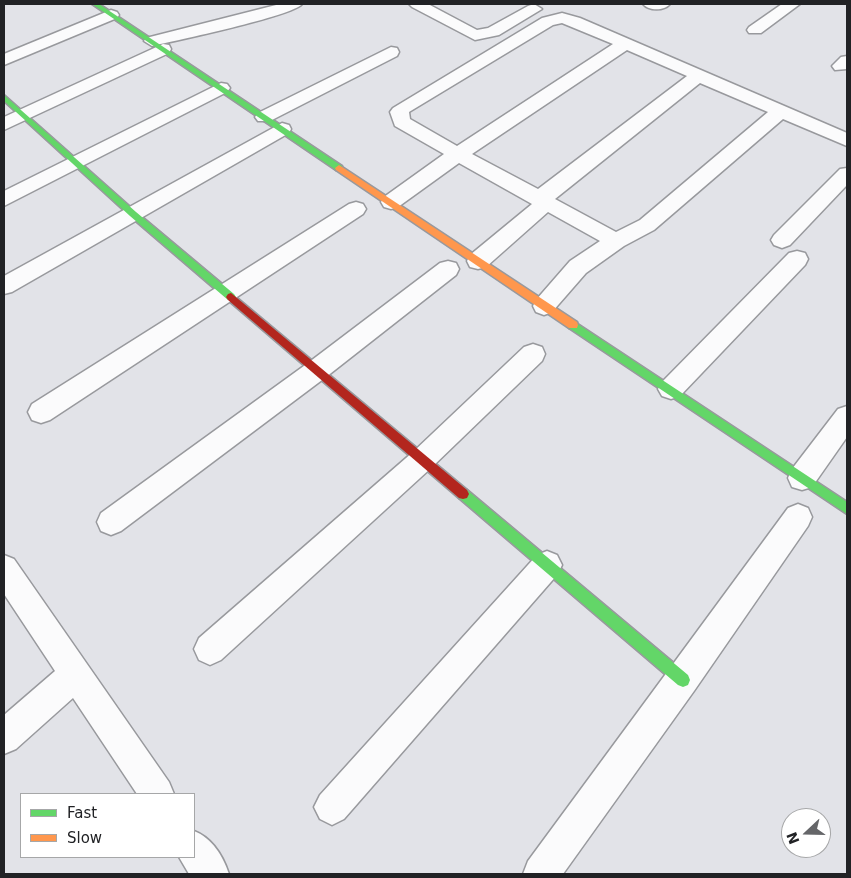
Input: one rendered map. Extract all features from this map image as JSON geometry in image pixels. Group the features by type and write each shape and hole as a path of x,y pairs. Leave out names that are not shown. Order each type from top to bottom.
{"street":[{"path":"95,4 847,508"},
{"path":"419,4 475,35 493,32 543,4"},
{"path":"651,4 662,4"},
{"path":"755,30 792,4"},
{"path":"4,124 157,45 284,5"},
{"path":"4,60 111,15"},
{"path":"616,241 409,127 402,122 399,112 411,103 555,19 574,21 847,140"},
{"path":"390,202 458,154 625,44"},
{"path":"264,117 391,52"},
{"path":"478,261 543,200 698,76"},
{"path":"4,199 221,88"},
{"path":"4,97 133,214 683,680"},
{"path":"544,306 578,267 616,241 647,225 780,112"},
{"path":"4,286 282,129"},
{"path":"782,240 847,174"},
{"path":"41,412 356,209"},
{"path":"671,389 797,259"},
{"path":"111,522 317,370 448,269"},
{"path":"210,649 422,460 533,354"},
{"path":"802,478 847,417"},
{"path":"541,874 683,680 798,517"},
{"path":"332,807 547,565"},
{"path":"4,569 156,793"},
{"path":"4,737 76,674"}],"traffic: fast":[{"path":"95,4 339,168"},
{"path":"4,97 133,214 231,297"},
{"path":"573,325 847,509"},
{"path":"463,494 683,680"}],"traffic: slow":[{"path":"339,168 573,325"}],"traffic: jam":[{"path":"231,297 463,494"}]}
